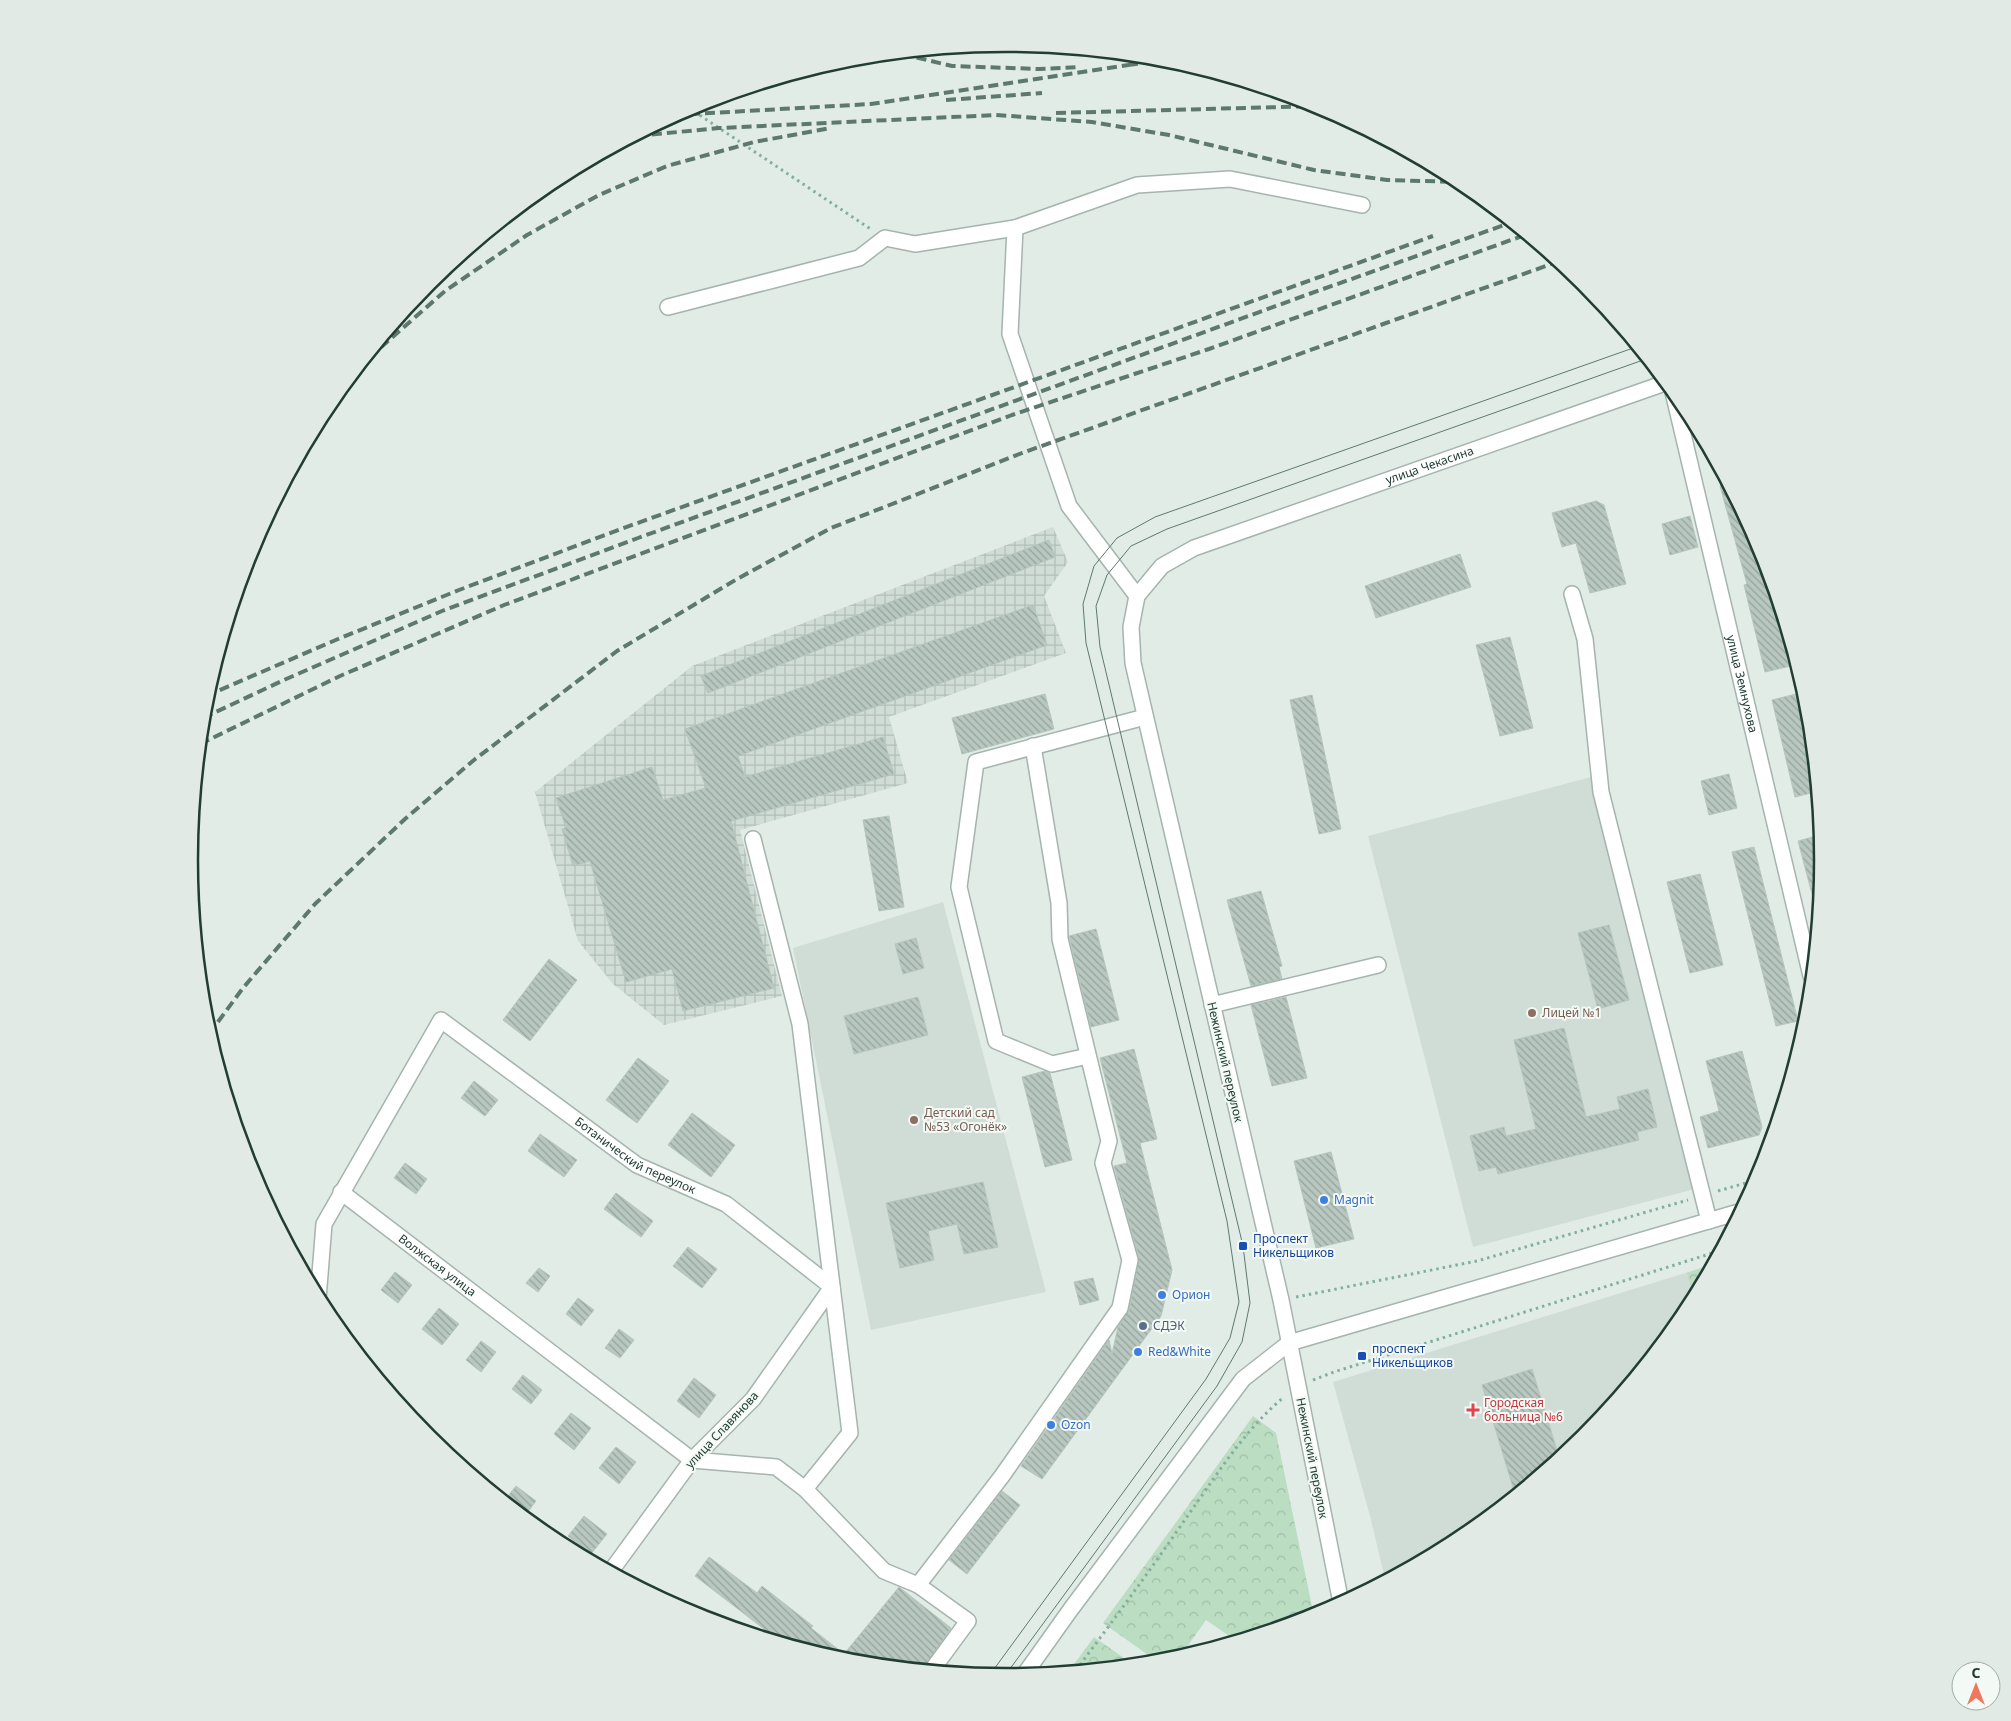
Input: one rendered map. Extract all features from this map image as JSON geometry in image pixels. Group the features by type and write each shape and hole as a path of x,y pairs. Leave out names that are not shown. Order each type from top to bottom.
{"street":[{"path":"668,307 859,258 885,238 915,244 1015,228 1137,185 1230,179 1362,206"},
{"path":"1015,228 1010,334 1069,506 1137,596"},
{"name":"улица Чекасина","path":"1194,548 1658,385"},
{"name":"улица Земнухова","path":"1678,414 1807,961"},
{"name":"Нежинский переулок","path":"1194,548 1162,566 1137,596 1131,627 1133,663 1281,1300 1340,1596"},
{"path":"1572,594 1585,639 1601,792 1710,1220"},
{"path":"1088,1056 1052,1064 996,1041 959,887 976,762 1145,717"},
{"path":"918,1585 1002,1476 1120,1308 1130,1260 1103,1164 1109,1141 1060,939 1059,903 1033,746"},
{"path":"753,839 800,1024 850,1433 805,1489"},
{"path":"1212,1005 1378,965"},
{"name":"Ботанический переулок","path":"341,1192 441,1020 637,1165 726,1204 832,1287"},
{"path":"319,1285 324,1224 341,1192"},
{"name":"Волжская улица","path":"341,1192 692,1460"},
{"path":"1029,1668 1243,1379 1289,1344 1732,1214"},
{"name":"улица Славянова","path":"614,1567 692,1460 753,1399 832,1287"},
{"path":"692,1460 776,1467 805,1489 884,1570 918,1585 968,1621 935,1665"}],"path":[{"path":"697,114 885,238"},
{"path":"1281,1300 1477,1261 1746,1183"},
{"path":"1080,1665 1142,1582 1223,1466 1268,1410 1298,1386 1334,1372 1711,1253"}],"shaded area":[{"path":"1053,527 1068,562 1044,596 1066,653 889,717 908,783 740,830 782,996 664,1025 613,984 578,941 535,792 692,666"},
{"name":"Лицей №1","path":"1591,777 1695,1189 1473,1247 1368,836"},
{"name":"Детский сад №53 «Огонёк»","path":"943,902 1046,1292 871,1330 793,948"},
{"name":"Городская больница №6","path":"1704,1267 1647,1352 1577,1432 1497,1502 1454,1532 1384,1574 1333,1382"}],"green space":[{"path":"1703,1268 1691,1287 1687,1273"},
{"path":"1253,1416 1276,1433 1312,1608 1265,1626 1230,1637 1206,1620 1187,1648 1149,1655 1103,1623"},
{"path":"1094,1637 1126,1659 1111,1662 1073,1666"}],"building":[{"path":"1720,486 1752,551 1771,601 1790,666 1765,672 1744,585 1747,584"},
{"path":"1596,501 1604,505 1626,584 1590,593 1576,543 1562,547 1552,513"},
{"path":"1690,516 1698,547 1670,555 1662,524"},
{"path":"1049,540 1055,557 708,693 701,676"},
{"path":"1460,554 1471,587 1376,618 1365,586"},
{"path":"1033,605 1047,645 738,756 745,777 883,737 894,774 731,821 774,988 683,1011 672,969 626,982 590,861 573,866 562,829 566,828 556,798 652,767 663,800 706,788 685,729"},
{"path":"1510,637 1533,728 1500,736 1476,645"},
{"path":"1045,694 1054,729 962,754 952,718"},
{"path":"1796,694 1807,755 1811,793 1795,797 1772,700"},
{"path":"1312,695 1341,829 1319,834 1290,700"},
{"path":"1729,774 1737,808 1709,815 1701,781"},
{"path":"889,816 904,907 879,911 863,820"},
{"path":"1813,837 1813,896 1798,841"},
{"path":"1754,847 1797,1021 1776,1026 1732,852"},
{"path":"1700,874 1723,965 1690,973 1667,882"},
{"path":"1261,891 1282,966 1279,967 1282,979 1251,986 1227,900"},
{"path":"1609,925 1629,1000 1598,1009 1578,933"},
{"path":"1096,929 1119,1020 1091,1027 1069,936"},
{"path":"916,938 924,968 903,974 895,944"},
{"path":"549,959 577,980 530,1041 503,1020"},
{"path":"918,997 928,1035 854,1054 844,1016"},
{"path":"1286,997 1307,1078 1272,1086 1251,1005"},
{"path":"1564,1028 1586,1117 1620,1109 1617,1097 1648,1089 1657,1127 1637,1132 1639,1140 1498,1174 1496,1167 1479,1171 1470,1136 1504,1127 1506,1136 1536,1129 1514,1040"},
{"path":"1134,1049 1157,1139 1140,1143 1172,1270 1161,1316 1042,1479 1021,1466 1109,1340 1112,1354 1118,1327 1129,1310 1139,1258 1114,1166 1127,1163 1100,1058"},
{"path":"1742,1051 1762,1127 1759,1135 1708,1148 1700,1117 1719,1111 1706,1061"},
{"path":"638,1058 669,1081 637,1123 606,1100"},
{"path":"1045,1071 1050,1073 1072,1160 1045,1167 1022,1077"},
{"path":"474,1081 498,1100 485,1116 461,1098"},
{"path":"692,1113 735,1145 711,1177 668,1145"},
{"path":"540,1134 577,1160 564,1177 528,1151"},
{"name":"Magnit","path":"1331,1152 1354,1239 1316,1248 1294,1161"},
{"path":"405,1163 427,1179 416,1194 394,1178"},
{"path":"983,1182 998,1247 964,1254 957,1224 928,1231 934,1260 900,1268 886,1203"},
{"path":"616,1193 653,1221 641,1237 604,1209"},
{"path":"688,1247 717,1269 702,1288 673,1266"},
{"path":"539,1268 550,1276 538,1292 526,1283"},
{"path":"395,1272 412,1285 398,1303 381,1290"},
{"path":"1093,1278 1099,1300 1080,1305 1074,1282"},
{"path":"578,1298 594,1310 581,1326 566,1314"},
{"path":"439,1308 459,1324 442,1345 422,1329"},
{"path":"619,1329 634,1340 620,1358 605,1348"},
{"path":"481,1341 496,1352 481,1372 466,1360"},
{"path":"1532,1369 1557,1450 1513,1488 1482,1385"},
{"path":"523,1375 542,1390 531,1404 512,1389"},
{"path":"694,1378 716,1395 699,1418 677,1401"},
{"path":"571,1413 591,1428 574,1450 554,1434"},
{"path":"616,1447 636,1462 619,1484 599,1468"},
{"path":"516,1486 536,1501 528,1512 508,1497"},
{"path":"1002,1491 1020,1505 967,1574 949,1560"},
{"path":"584,1516 607,1534 591,1554 568,1536"},
{"path":"709,1557 757,1593 762,1586 813,1626 811,1628 841,1651 769,1633 695,1576"},
{"path":"899,1587 951,1628 926,1664 845,1652"}],"tram line":[{"path":"995,1668 1206,1379 1230,1338 1239,1302 1227,1221 1086,643 1083,604 1094,566 1117,538 1155,517 1630,349"},
{"path":"1011,1668 1217,1386 1242,1342 1250,1303 1243,1246 1100,647 1096,606 1107,575 1131,546 1167,529 1640,361"}],"railway":[{"path":"916,57 952,66 1039,69 1078,67"},
{"path":"697,114 871,104 1135,64"},
{"path":"1128,65 1138,64"},
{"path":"946,100 1042,93"},
{"path":"1056,113 1296,107"},
{"path":"651,135 719,128 996,115 1092,122 1169,135 1314,170 1387,180 1442,182"},
{"path":"385,344 445,291 527,235 599,195 667,166 754,142 831,128"},
{"path":"211,714 442,611 1309,294 1504,225"},
{"path":"216,692 338,639 459,590 621,529 1433,236"},
{"path":"206,741 340,676 504,605 1012,415 1209,349 1519,237"},
{"path":"215,1026 243,988 315,904 405,819 474,760 617,651 737,579 831,528 1022,453 1550,264"}],"place":[{"name":"Лицей №1","path":"1532,1013"},
{"name":"Детский сад №53 «Огонёк»","path":"914,1120"},
{"name":"Magnit","path":"1324,1200"},
{"name":"Проспект Никельщиков","path":"1243,1246"},
{"name":"Орион","path":"1162,1295"},
{"name":"СДЭК","path":"1143,1326"},
{"name":"Red&White","path":"1138,1352"},
{"name":"проспект Никельщиков","path":"1362,1356"},
{"name":"Городская больница №6","path":"1473,1410"},
{"name":"Ozon","path":"1051,1425"}]}
